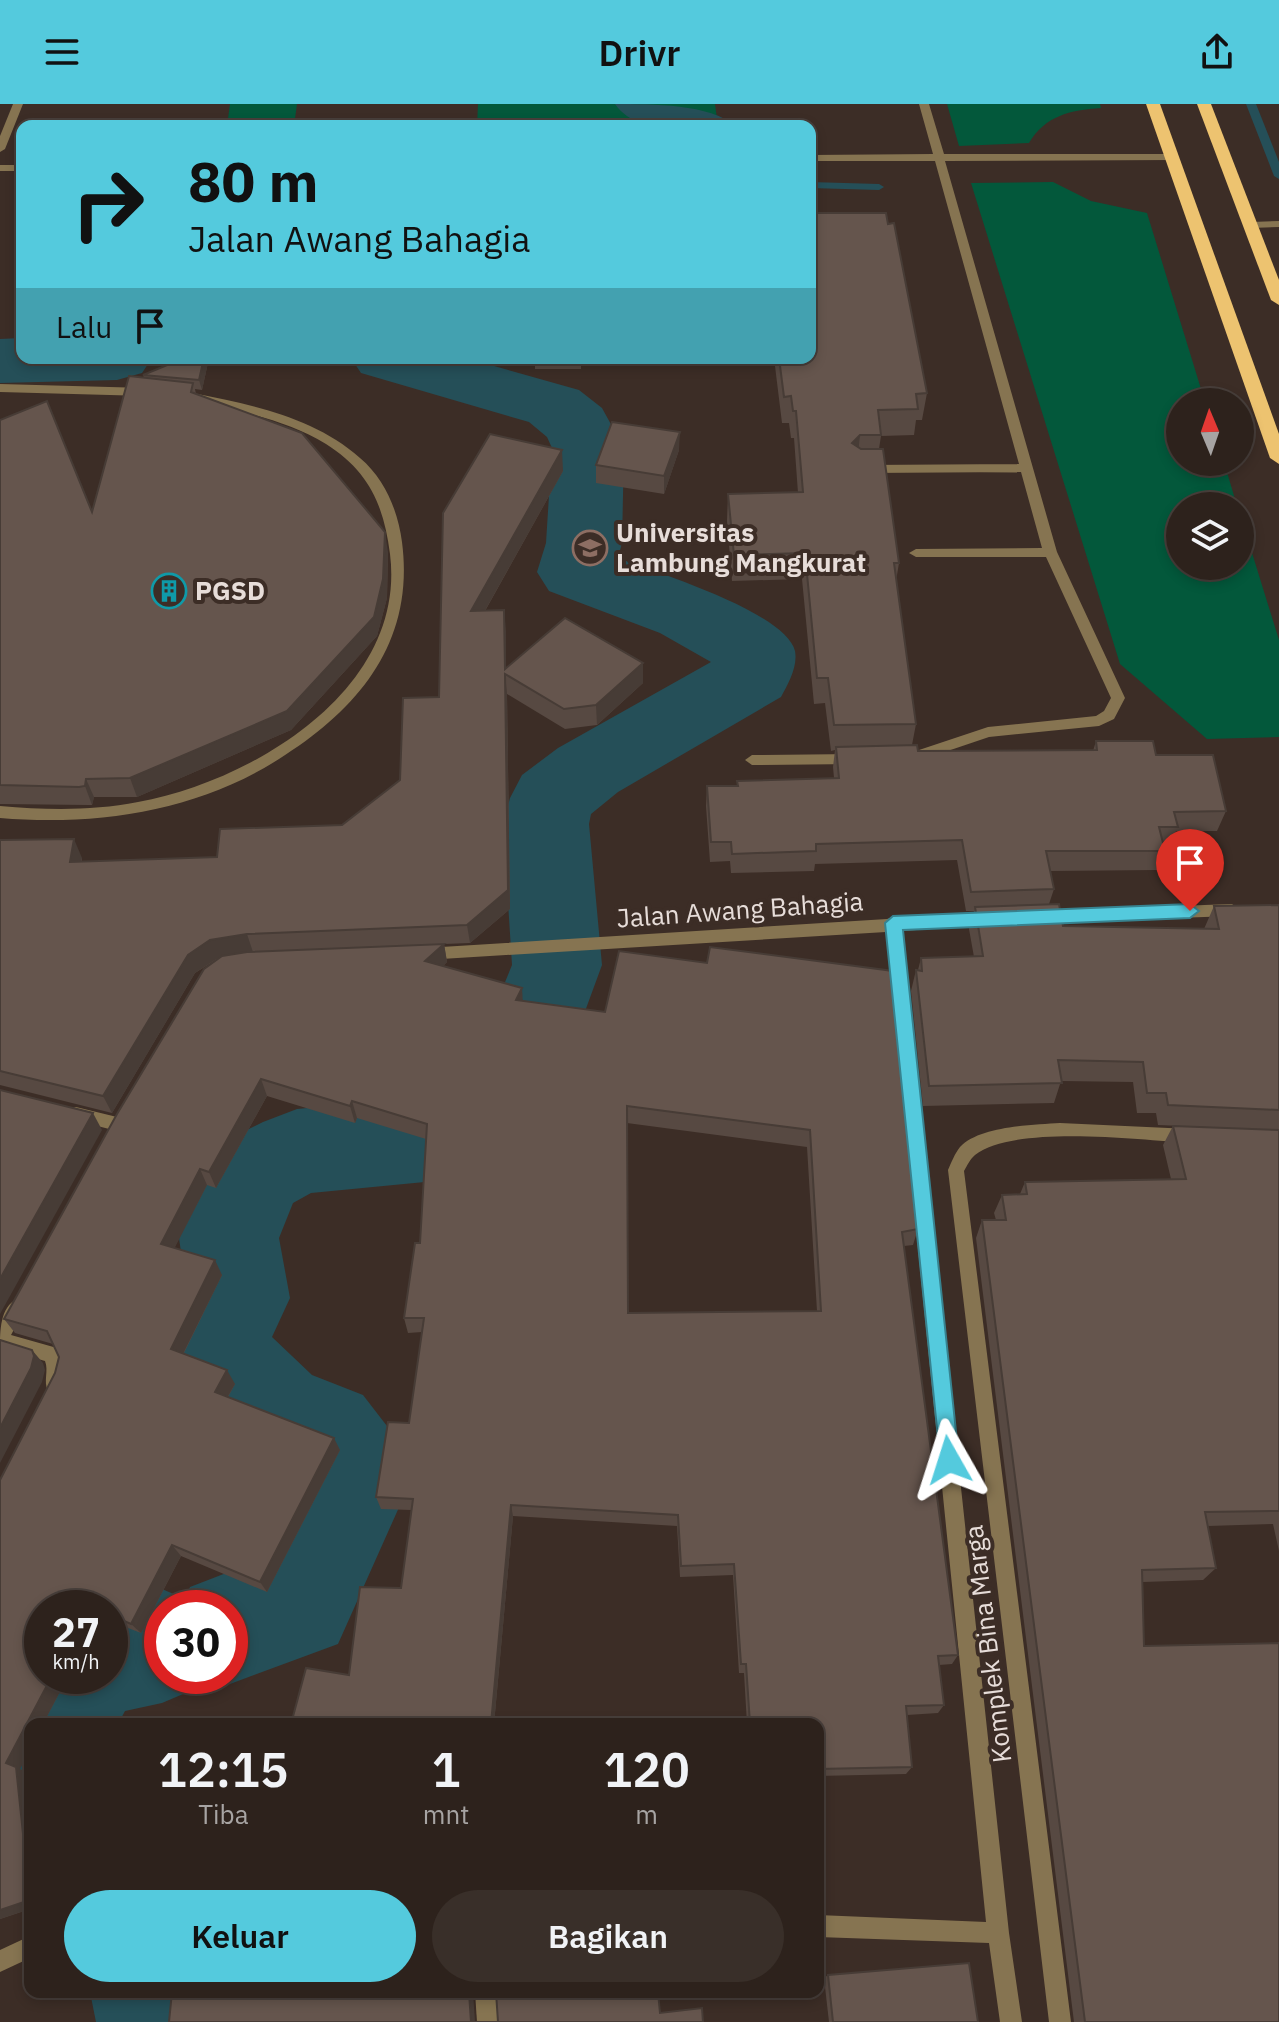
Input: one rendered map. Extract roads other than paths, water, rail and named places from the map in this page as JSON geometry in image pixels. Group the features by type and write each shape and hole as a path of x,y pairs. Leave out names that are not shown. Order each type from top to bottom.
{"highway":[{"path":"1153,104 1279,458"},
{"path":"1204,104 1279,300"}],"street":[{"path":"0,149 18,104"},
{"path":"903,757 949,748 988,732 1099,721 1115,707 1116,693 1050,552 924,104"},
{"path":"816,158 940,155 1173,157"},
{"path":"1251,225 1279,224"},
{"path":"0,388 167,394 239,405 289,419 342,448 366,469 382,492 393,520 398,547 396,597 378,658 363,679 318,724 281,753 216,784 165,802 102,813 0,812"},
{"path":"857,469 1026,468"},
{"path":"916,553 1050,552"},
{"path":"752,760 876,759"},
{"name":"Jalan Awang Bahagia","path":"408,955 599,945 893,923 1248,909"},
{"path":"893,923 998,1933 1011,2022"},
{"path":"58,1109 117,1124"},
{"name":"Komplek Bina Marga","path":"1060,2022 956,1170 962,1153 978,1142 1003,1133 1062,1131 1202,1137"},
{"path":"22,1297 0,1338 51,1354 57,1370 47,1398"},
{"path":"824,1926 998,1933"},
{"path":"0,1961 24,1950"},
{"path":"486,1998 488,2022"}],"waterway":[{"path":"645,104 688,120"},
{"path":"1251,104 1279,176"},
{"path":"816,185 879,187"},
{"path":"0,361 16,361"},
{"path":"248,1621 298,1604 359,1476 325,1431 276,1412 213,1350 239,1298 229,1238 255,1174 297,1152 466,1136 480,1124 515,1074 557,965 546,824 552,798 588,770 752,676 755,651 688,613 576,572 584,543 588,448 577,425 554,406 407,364"},
{"path":"128,1653 144,1650"},
{"path":"52,1718 69,1694"},
{"path":"154,1998 160,2022"}],"place":[{"name":"Universitas Lambung Mangkurat","path":"590,548"},
{"name":"PGSD","path":"169,591"}]}
